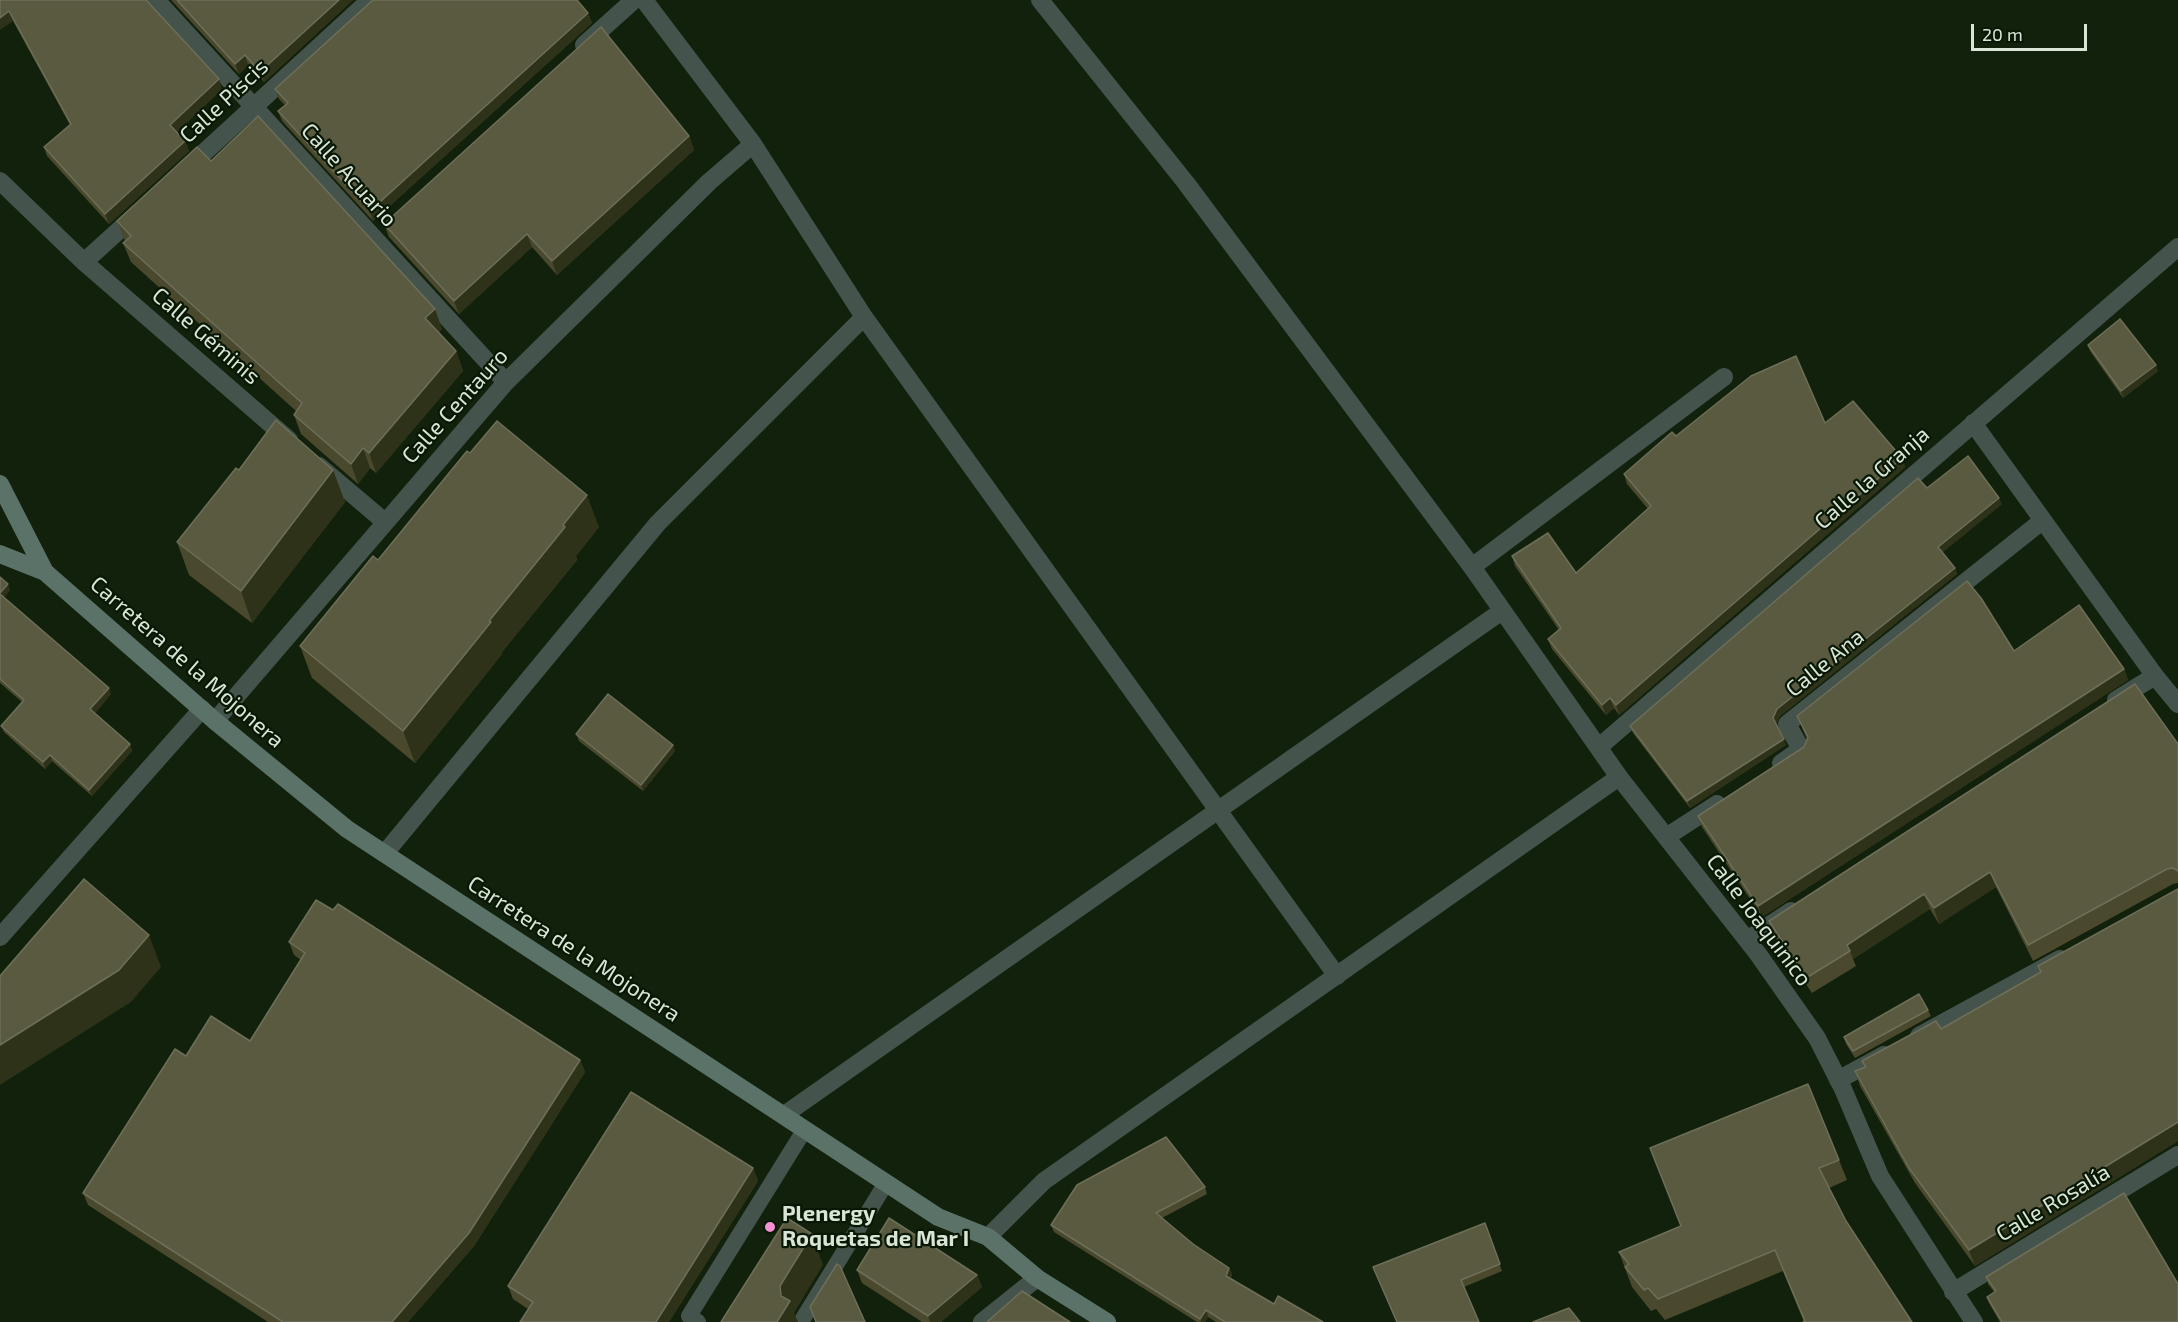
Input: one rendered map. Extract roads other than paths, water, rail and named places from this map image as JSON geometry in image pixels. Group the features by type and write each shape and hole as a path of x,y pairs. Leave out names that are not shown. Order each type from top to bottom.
{"street":[{"name":"Calle Acuario","path":"156,0 254,106 377,232 506,382"},
{"name":"Calle Piscis","path":"169,184 370,0"},
{"path":"573,55 634,0"},
{"path":"644,0 753,144 864,317 1337,976"},
{"name":"Calle Joaquinico","path":"1040,0 1186,183 1472,567 1619,777 1747,940 1816,1038 1838,1080 1880,1176 1974,1322"},
{"name":"Calle Centauro","path":"2,931 208,715 385,522 506,382 708,182 753,144"},
{"name":"Calle Géminis","path":"0,181 84,262 385,522"},
{"path":"84,262 152,200"},
{"name":"Calle la Granja","path":"1599,747 2178,247"},
{"path":"385,854 658,523 864,317"},
{"path":"1472,567 1724,377"},
{"path":"1973,423 2155,676 2178,704"},
{"name":"Carretera de la Mojonera","path":"0,483 45,572"},
{"name":"Calle Ana","path":"1762,774 1801,750 1787,724 2042,520"},
{"name":"Carretera de la Mojonera","path":"0,554 45,572 208,715 347,829 938,1217 988,1237 1037,1278 1107,1322"},
{"path":"784,1115 1502,611"},
{"path":"2105,708 2155,676"},
{"path":"988,1237 1044,1181 1619,777"},
{"path":"1666,837 1734,793"},
{"path":"1747,940 1807,901"},
{"path":"1838,1080 2075,950"},
{"name":"Calle Rosalía","path":"1953,1292 2178,1155"},
{"path":"982,1322 1037,1278"}],"lane":[{"path":"698,1322 689,1316 805,1130"},
{"path":"801,1322 886,1183"}],"place":[{"name":"Plenergy Roquetas de Mar I","path":"770,1227"}]}
